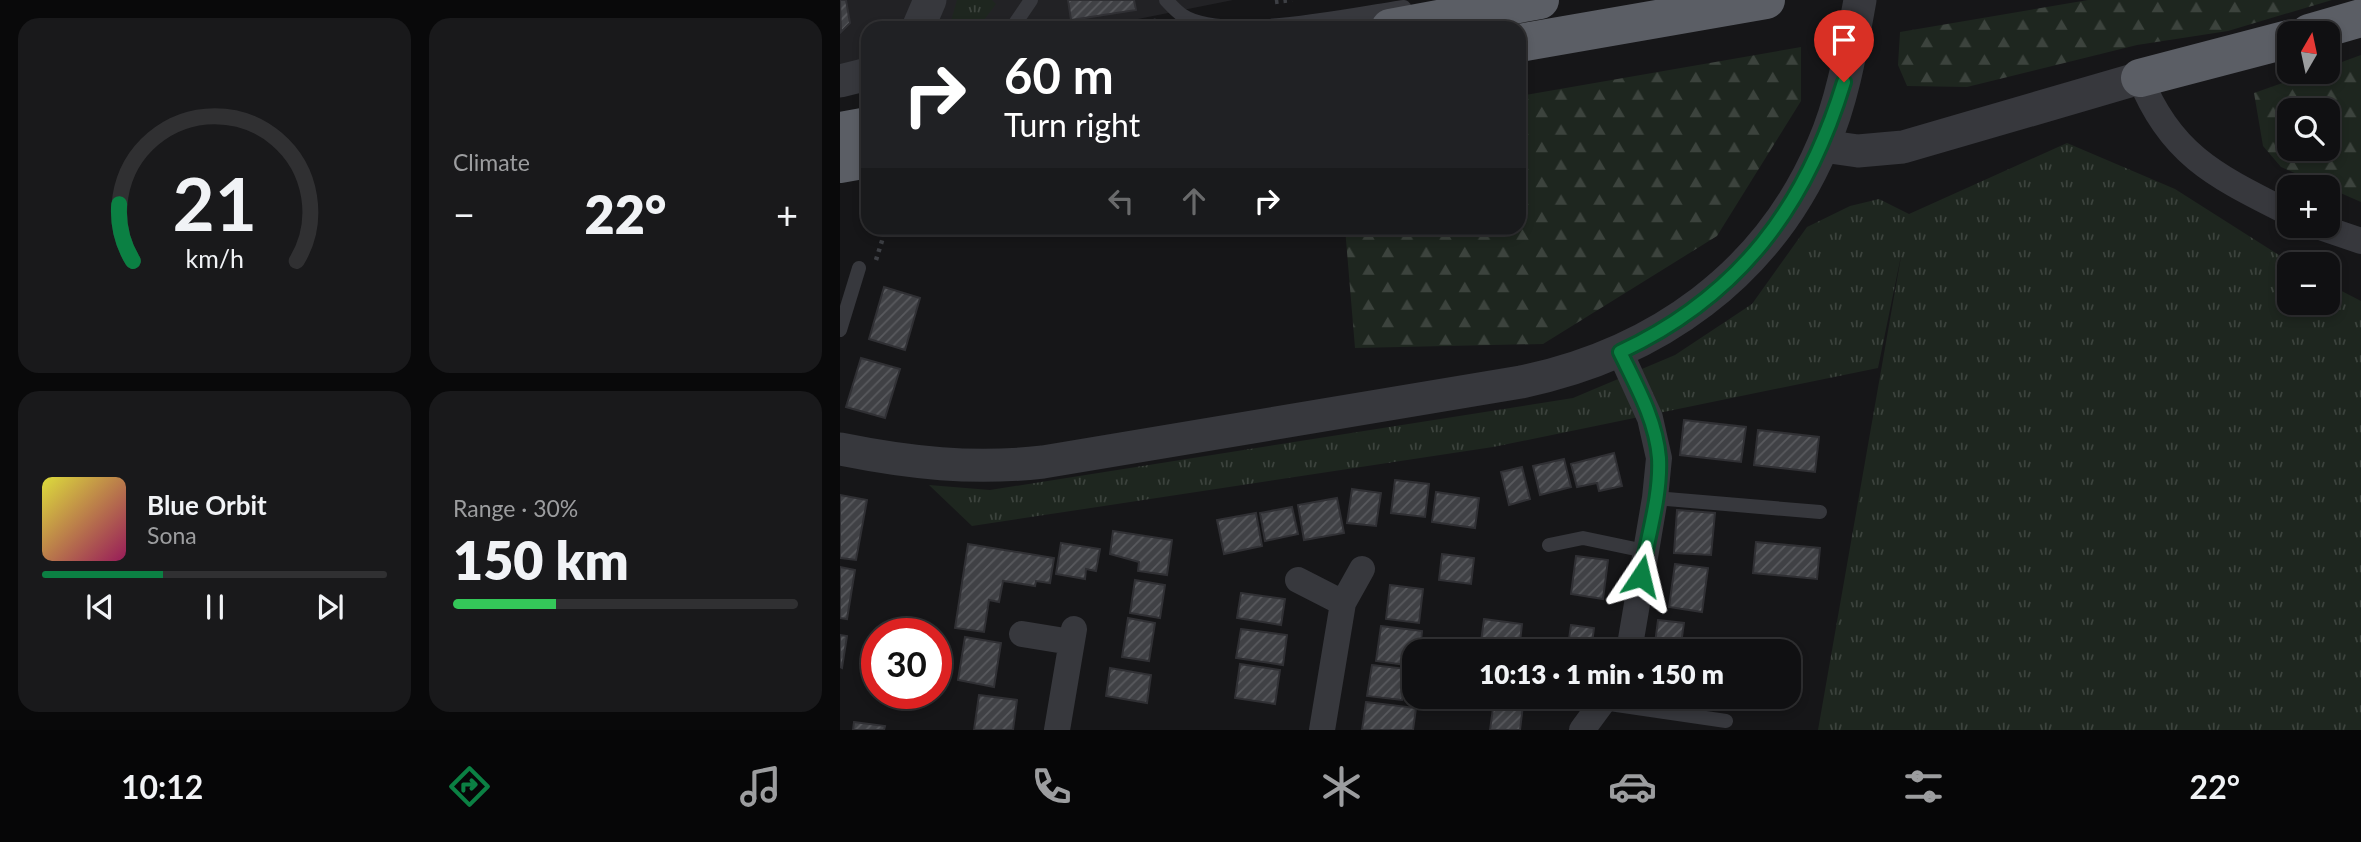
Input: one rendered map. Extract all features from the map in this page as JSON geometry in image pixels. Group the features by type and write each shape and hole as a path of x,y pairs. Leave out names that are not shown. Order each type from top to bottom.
{"highway":[{"path":"1428,21 1540,0"},
{"path":"1526,42 1766,0"},
{"path":"2340,24 2361,18"},
{"path":"2140,78 2277,42"},
{"path":"840,164 861,160"}],"street":[{"path":"921,21 930,0"},
{"path":"840,449 907,463 959,467 1000,467 1043,462 1521,382 1570,371 1620,352 1685,316 1736,273 1788,208 1823,146 1844,82 1860,0"},
{"path":"840,81 861,76"},
{"path":"1823,146 1858,151 1903,146 2140,78 2156,115 2179,146 2231,184 2277,207"},
{"path":"2340,234 2361,241"},
{"path":"1620,352 1645,406 1659,457 1655,498 1631,639"},
{"path":"1322,730 1343,603 1362,569"},
{"path":"1298,580 1343,603"},
{"path":"1022,634 1072,635 1058,730"},
{"path":"1582,730 1598,709"}],"lane":[{"path":"1017,21 1031,0"},
{"path":"1166,0 1184,16 1201,21"},
{"path":"1301,21 1424,4"},
{"path":"840,330 859,268"},
{"path":"1655,498 1820,512"},
{"path":"1549,545 1583,538 1645,551"},
{"path":"1657,709 1726,721"}],"path":[{"path":"859,268 876,261 884,235"}],"shaded area":[{"path":"840,0 1233,0 1128,21 861,21 861,70 840,73"}],"green space":[{"path":"957,0 992,0 996,4 983,21 951,21"},
{"path":"2088,0 2332,0 2228,31 2137,45 1967,87 1907,86 1898,65 1900,32"},
{"path":"1801,47 1801,101 1717,236 1543,344 1355,348 1346,235 1526,235 1526,95"},
{"path":"2361,55 2361,202 2340,193 2340,175 2299,175 2281,167 2263,146 2254,93 2280,84 2340,84 2340,63"},
{"path":"2067,143 2175,189 2277,254 2277,315 2340,315 2340,290 2361,301 2361,730 1818,730 1902,251 1878,368 1493,447 972,526 929,485 990,490 1573,398 1675,355 1752,304 1807,227 1850,206 1879,199 1909,214"}],"building":[{"path":"840,0 846,0 850,23 841,32"},
{"path":"1068,0 1134,0 1136,10 1071,20"},
{"path":"884,287 920,298 905,350 869,339"},
{"path":"861,358 900,369 885,418 846,407"},
{"path":"1684,420 1746,427 1741,462 1680,455"},
{"path":"1758,430 1819,437 1815,472 1754,465"},
{"path":"1614,453 1622,486 1599,491 1597,483 1577,487 1571,464"},
{"path":"1564,459 1571,487 1540,495 1533,466"},
{"path":"1522,467 1530,499 1509,505 1501,472"},
{"path":"1395,480 1429,484 1425,517 1391,513"},
{"path":"1352,489 1381,493 1376,526 1347,523"},
{"path":"1436,492 1479,498 1475,528 1432,522"},
{"path":"840,495 867,500 856,560 840,558"},
{"path":"1337,498 1344,533 1304,540 1298,505"},
{"path":"1292,507 1298,534 1265,541 1260,513"},
{"path":"1677,510 1715,513 1711,555 1674,553"},
{"path":"1256,513 1262,546 1224,554 1217,520"},
{"path":"1113,531 1172,540 1167,575 1138,571 1139,562 1110,554"},
{"path":"1756,542 1820,548 1817,579 1753,573"},
{"path":"1061,543 1100,549 1096,571 1086,569 1085,579 1056,574"},
{"path":"968,544 1054,558 1050,583 1036,581 1035,586 1003,581 999,602 989,600 984,632 955,628"},
{"path":"1442,554 1474,558 1471,584 1439,580"},
{"path":"1576,556 1608,560 1603,599 1571,594"},
{"path":"1675,564 1708,568 1702,612 1669,607"},
{"path":"840,567 855,570 847,619 840,618"},
{"path":"1135,580 1165,585 1160,618 1130,613"},
{"path":"1390,585 1423,589 1419,623 1386,619"},
{"path":"1241,593 1285,599 1281,625 1237,618"},
{"path":"1128,618 1155,623 1149,661 1122,657"},
{"path":"1484,619 1522,624 1520,639 1481,639"},
{"path":"1658,620 1684,623 1682,639 1656,639"},
{"path":"1571,625 1594,628 1593,639 1569,639"},
{"path":"1381,626 1422,631 1421,639 1402,639 1402,664 1376,661"},
{"path":"1241,629 1287,635 1283,665 1236,658"},
{"path":"840,635 847,636 842,668 840,667"},
{"path":"965,637 1001,643 994,687 958,680"},
{"path":"1240,664 1280,670 1275,704 1235,698"},
{"path":"1372,665 1402,668 1402,700 1367,696"},
{"path":"1110,668 1151,675 1147,703 1106,696"},
{"path":"979,695 1017,700 1013,730 974,730"},
{"path":"1366,702 1416,709 1413,730 1362,730"},
{"path":"1493,709 1523,709 1520,730 1490,730"},
{"path":"854,722 885,726 884,730 853,730"}],"route":[{"path":"1641,576 1658,479 1659,457 1650,418 1620,352 1652,337 1685,316 1736,273 1762,243 1788,208 1823,146 1844,82"}]}
